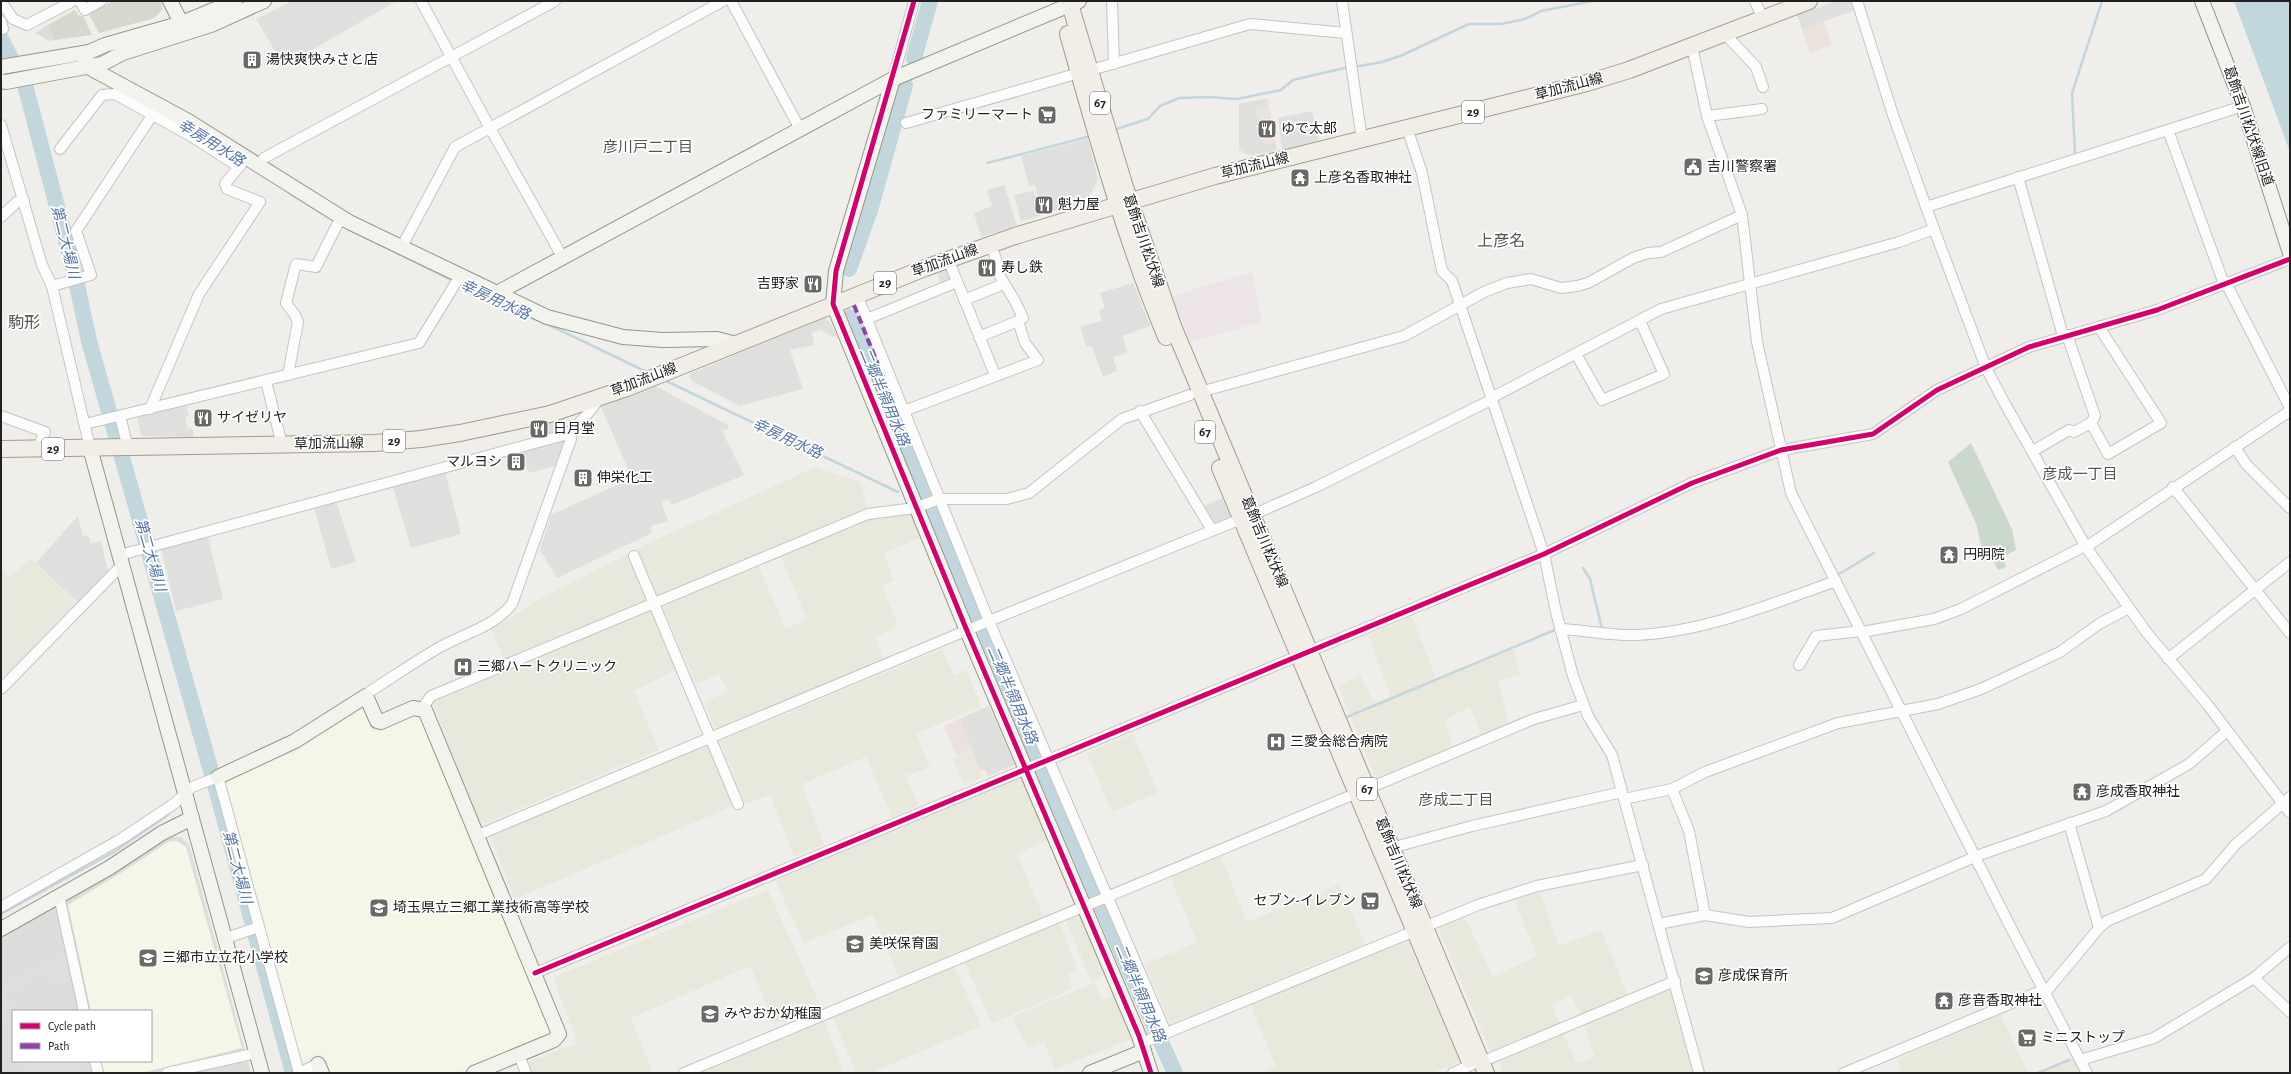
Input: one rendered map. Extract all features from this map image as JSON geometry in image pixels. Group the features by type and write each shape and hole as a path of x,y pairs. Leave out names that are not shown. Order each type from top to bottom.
{"main road":[{"name":"草加流山線","path":"1,449 282,445 421,439 505,425 550,414 600,398 655,377 833,304 856,300 948,259 990,244 1215,176 1587,83 1630,70 1809,1"},
{"name":"葛飾吉川松伏線","path":"1067,3 1085,71 1124,204 1173,326 1195,393 1478,1068"},
{"name":"葛飾吉川松伏線","path":"1362,791 1391,848 1420,928"}],"street":[{"path":"1,1 13,18 27,25 74,1"},
{"path":"80,1 85,10 101,1"},
{"path":"170,1 185,28"},
{"path":"1,67 82,54 185,28 235,1"},
{"path":"1,81 6,82 90,68 185,28 264,1"},
{"path":"421,1 563,258"},
{"path":"150,409 199,294 260,202 227,189 225,184 248,163 264,158 555,1"},
{"path":"401,248 455,148 723,1"},
{"path":"731,1 800,129"},
{"path":"914,1 836,271 833,304 921,506 1049,761 1097,901 1153,1040 1151,1073"},
{"path":"1112,1 1114,64"},
{"path":"1342,1 1362,140"},
{"path":"1755,1 1762,19"},
{"path":"1857,1 1893,115 1986,368 2085,546 2129,608 2168,659 2286,800 2290,813"},
{"name":"葛飾吉川松伏線旧道","path":"2202,1 2243,106 2290,253"},
{"path":"497,293 892,79 922,68 1067,3"},
{"path":"906,123 1250,24 1346,33"},
{"path":"1725,34 1756,67 1763,87"},
{"path":"1692,46 1707,116 1742,215 1757,342 1791,493 1975,858 2087,1073"},
{"path":"82,54 90,68 188,121 248,163 339,220 401,248 457,281 497,293 547,317 623,337 663,340 716,339 736,344"},
{"path":"60,149 102,95 115,94 191,136 248,163"},
{"path":"1926,207 2243,106"},
{"path":"1707,116 1762,109"},
{"path":"56,284 91,275 76,231 153,114"},
{"path":"1,125 42,265 56,284 85,424 98,448 121,560 192,818 232,937 262,1073"},
{"path":"1407,128 1422,173 1442,271 1452,281 1544,554 1560,629 1583,706 1593,726 1612,755 1699,1073"},
{"path":"2168,130 2225,284 2290,408"},
{"path":"2018,177 2065,336 2095,416 2091,423 2074,432 2069,430 2033,451"},
{"path":"1,217 17,202 24,201"},
{"path":"422,709 431,696 868,514 921,506 939,499 1006,498 1029,492 1122,419 1140,411 1195,393 1404,336 1493,288 1531,278 1561,288 1588,283 1633,258 1648,253 1661,252 1742,215"},
{"path":"288,375 298,322 295,314 286,303 296,264 316,267 339,220"},
{"path":"478,835 1212,530 1247,517 1323,484 1491,399 1661,309 1899,242 1934,229"},
{"path":"979,337 1022,318 1016,303 1000,276 990,244"},
{"path":"948,259 995,375"},
{"path":"535,973 1305,655 1544,554 1692,483 1781,450 1873,434 1937,390 2029,347 2156,310 2290,259"},
{"path":"85,424 419,343 457,281"},
{"path":"867,319 958,282"},
{"path":"964,300 1004,284"},
{"path":"856,300 867,319 939,499 980,626 1032,768 1097,901 1153,1040"},
{"path":"856,300 883,377"},
{"path":"904,411 995,375 1038,360 1025,343 1018,321"},
{"path":"1576,354 1602,400 1664,374 1640,321"},
{"path":"2091,423 2108,454 2161,423 2099,327"},
{"path":"266,381 282,445"},
{"path":"1,689 121,560 136,551 568,434 600,398"},
{"path":"1140,411 1212,530"},
{"path":"1799,665 1816,636 1862,632 1941,616 1961,608 2085,546 2173,487 2290,412"},
{"path":"1,416 45,432 37,449"},
{"path":"120,416 128,448"},
{"path":"1,907 121,839 198,785 295,741 441,646 494,621 505,613 512,604 571,440 572,431"},
{"path":"2234,448 2246,464 2290,508"},
{"path":"2173,487 2290,634"},
{"path":"634,556 738,804"},
{"path":"2168,659 2290,562"},
{"path":"1560,629 1628,634 1667,631 1736,617 1836,581"},
{"path":"1391,848 1472,826 1623,796 1672,789 1705,772 1838,723 1902,712 1960,696 2030,667 2060,652 2099,624 2129,608"},
{"path":"366,696 377,721 381,722 414,708 422,709 428,714 559,1034 554,1040 474,1073"},
{"path":"684,1073 1534,719 1583,706"},
{"path":"1658,924 1705,916 1749,922 1832,918 1975,858 2106,811 2169,777 2189,764 2227,731"},
{"path":"218,777 299,1073 320,1069"},
{"path":"1672,789 1689,831 1705,916"},
{"path":"1844,1073 2044,992 2099,928 2107,922 2206,879 2235,845 2286,800"},
{"path":"1,929 126,858 162,833 192,818"},
{"path":"2069,823 2099,928"},
{"path":"1090,1073 1153,1040 1478,905 1537,886 1643,865"},
{"path":"60,896 84,1010"},
{"path":"232,937 259,927"},
{"path":"2080,1060 2154,1038 2254,978 2290,947"},
{"path":"2254,978 2290,1012"},
{"path":"1453,1073 1478,1068 1675,981"},
{"path":"167,1073 257,1053"},
{"path":"518,1055 526,1073"},
{"path":"95,1062 98,1073"}],"shaded area":[{"path":"113,1 161,1 162,9 156,17 151,19 99,33 89,14"},
{"path":"292,1 397,1 284,66 256,19"},
{"path":"1836,1 1852,1 1855,10 1824,21 1832,45 1810,53 1797,15"},
{"path":"1836,1 1852,1 1855,10 1802,29 1797,15"},
{"path":"75,10 78,15 83,16 92,35 55,40 48,25"},
{"path":"48,25 55,40 49,41 35,33"},
{"path":"1268,98 1277,151 1254,155 1239,152 1239,104"},
{"path":"1265,99 1266,106 1255,109 1263,145 1275,143 1276,150 1250,155 1243,153 1244,148 1239,147 1239,104"},
{"path":"1312,111 1319,142 1282,150 1278,118"},
{"path":"1088,139 1098,180 1089,197 1083,198 1084,204 1042,214 1035,185 1029,186 1021,156"},
{"path":"1004,185 1017,226 981,237 974,213 992,206 987,190"},
{"path":"1034,191 1040,216 1021,221 1014,195"},
{"path":"950,269 955,281 942,286 937,274"},
{"path":"1252,273 1262,322 1191,342 1172,297 1209,284"},
{"path":"1133,283 1150,326 1123,336 1127,353 1113,357 1117,371 1103,377 1092,346 1086,347 1080,326 1102,321 1099,310 1105,308 1100,293"},
{"path":"825,318 829,321 837,336 832,337 820,330 812,332 814,345 790,350 803,389 740,406 692,381 689,376 691,373"},
{"path":"655,386 728,425 729,429 722,431 744,475 672,505 668,499 661,502 668,521 651,526 652,533 557,578 540,550 551,515 632,478 601,407"},
{"path":"186,403 189,416 185,417 188,429 192,428 194,437 141,436 137,415"},
{"path":"565,418 568,429 544,436 541,425"},
{"path":"567,439 559,465 529,473 522,451"},
{"path":"816,467 860,482 867,508 504,659 491,630 536,601 647,544"},
{"path":"445,471 461,534 411,548 392,484"},
{"path":"1222,498 1231,519 1215,526 1204,506"},
{"path":"336,501 356,562 331,569 314,507"},
{"path":"912,511 922,537 884,553 894,580 882,586 898,626 876,637 884,661 716,730 705,702 728,691 719,674 696,684 662,606 758,565 786,629 807,619 781,557 879,514"},
{"path":"78,516 83,536 88,535 91,544 101,541 108,571 78,603 36,563"},
{"path":"208,537 223,599 176,611 161,549"},
{"path":"30,559 78,605 1,684 1,568 10,577"},
{"path":"652,608 676,670 634,691 659,750 479,826 433,702"},
{"path":"1412,617 1436,678 1513,649 1520,675 1498,680 1509,725 1483,737 1470,707 1445,720 1453,747 1376,779 1338,686 1360,675 1374,703 1391,697 1368,635"},
{"path":"942,649 954,676 966,669 981,706 916,734 930,767 906,776 919,806 892,817 866,757 802,784 824,845 794,856 770,795 745,804 720,741"},
{"path":"989,705 1015,765 988,777 985,770 980,772 970,750 957,756 944,726"},
{"path":"989,707 1014,764 988,775 985,768 981,770 960,719"},
{"name":"埼玉県立三郷工業技術高等学校","path":"358,711 364,711 373,732 415,715 421,717 552,1028 549,1034 456,1073 329,1073 321,1053 302,1060 299,1058 224,787 226,782 297,751"},
{"path":"1133,734 1158,793 1112,812 1087,753"},
{"path":"712,743 735,805 515,899 490,835"},
{"path":"971,751 982,778 964,785 953,759"},
{"path":"1021,778 1048,840 1017,854 1044,918 899,978 873,915 804,943 775,880"},
{"name":"三郷市立立花小学校","path":"166,837 181,837 187,842 190,848 251,1073 1,1073 1,935"},
{"name":"三郷市立立花小学校","path":"177,841 186,847 242,1048 141,1073 104,1073 101,1062 152,1062 152,1010 91,1010 68,905 168,842"},
{"path":"1221,856 1247,922 1340,884 1365,944 1170,1024 1145,964 1197,942 1170,877"},
{"path":"768,890 820,1005 775,1024 750,966 631,1018 653,1073 533,1073 528,1062 578,1043 553,977"},
{"path":"1540,892 1559,946 1601,930 1628,995 1581,1015 1571,995 1552,1005 1559,1024 1490,1051 1438,927 1465,917 1493,977 1537,956 1514,899"},
{"path":"1078,913 1085,921 1105,975 1091,981 1065,918"},
{"path":"1059,922 1078,970 1069,974 1072,989 992,1023 964,962"},
{"path":"1408,940 1460,1062 1431,1073 1261,1073 1276,1066 1250,1004"},
{"path":"64,957 68,978 49,982 47,971 54,970 52,960"},
{"path":"47,962 51,968 1,996 1,988"},
{"path":"954,966 981,1026 870,1073 856,1073 833,1017"},
{"path":"1094,983 1102,999 1115,995 1131,1039 1055,1069 1044,1042 1028,1049 1012,1017"},
{"path":"1672,986 1695,1073 1503,1073 1498,1059 1564,1034 1577,1064 1595,1057 1583,1024"},
{"path":"7,1001 12,1004 1,1022 1,1009"},
{"path":"1999,1012 2028,1073 1902,1073 1897,1060"},
{"path":"824,1020 844,1073 706,1073 705,1071"},
{"path":"2072,1057 2080,1073 2035,1073"},
{"path":"19,1062 31,1062 41,1068 36,1073"},
{"path":"75,1062 76,1068 46,1073 45,1068"}],"green space":[{"path":"1971,443 2012,529 2016,550 2004,556 2006,567 1998,570 1993,560 1984,561 1977,526 1948,462"}],"water":[{"path":"2234,1 2290,1 2290,152"}],"pier":[{"path":"1044,753 1053,774 1048,773 1035,778 1028,761"}],"waterway":[{"name":"二郷半領用水路","path":"914,58 930,1"},
{"path":"1354,67 1382,62 1400,56 1469,24 1501,24 1525,19 1541,11 1593,1"},
{"path":"2075,154 2072,93 2102,1"},
{"name":"第二大場川","path":"1,39 25,85 74,271 89,341 217,792 293,1073"},
{"path":"1113,130 1148,119 1160,106 1179,98 1208,97 1237,99 1281,90 1293,80 1349,67"},
{"name":"二郷半領用水路","path":"849,269 870,210 905,85"},
{"path":"987,163 1091,136"},
{"name":"幸房用水路","path":"289,193 334,221"},
{"name":"幸房用水路","path":"352,231 453,281"},
{"name":"幸房用水路","path":"458,283 537,320"},
{"name":"二郷半領用水路","path":"850,317 932,506 1092,885 1175,1073"},
{"name":"幸房用水路","path":"545,323 649,373"},
{"name":"幸房用水路","path":"664,380 898,492"},
{"path":"1836,576 1874,553"},
{"path":"1583,568 1590,579 1602,629"},
{"path":"1347,717 1557,629"},
{"name":"第二大場川","path":"211,794 217,792"},
{"path":"1,914 114,852 168,815"},
{"path":"2038,1073 2069,1060"}],"marked path":[{"path":"854,305 883,377"}],"cycle path":[{"path":"914,1 836,271 833,304 965,626 1139,1036 1151,1073"},
{"path":"535,973 1544,554 1692,483 1781,450 1873,434 1937,390 2029,347 2157,310 2290,259"}],"place":[{"name":"湯快爽快みさと店","path":"252,60"},
{"name":"ファミリーマート","path":"1047,115"},
{"name":"ゆで太郎","path":"1267,129"},
{"name":"吉川警察署","path":"1693,167"},
{"name":"上彦名香取神社","path":"1300,178"},
{"name":"魁力屋","path":"1044,205"},
{"name":"寿し鉄","path":"987,268"},
{"name":"吉野家","path":"813,284"},
{"name":"サイゼリヤ","path":"203,418"},
{"name":"日月堂","path":"539,429"},
{"name":"マルヨシ","path":"516,462"},
{"name":"伸栄化工","path":"583,478"},
{"name":"円明院","path":"1949,555"},
{"name":"三郷ハートクリニック","path":"463,667"},
{"name":"三愛会総合病院","path":"1276,742"},
{"name":"彦成香取神社","path":"2082,792"},
{"name":"セブン-イレブン","path":"1370,901"},
{"name":"埼玉県立三郷工業技術高等学校","path":"379,908"},
{"name":"美咲保育園","path":"855,944"},
{"name":"三郷市立立花小学校","path":"148,958"},
{"name":"彦成保育所","path":"1704,976"},
{"name":"彦音香取神社","path":"1944,1001"},
{"name":"みやおか幼稚園","path":"710,1014"},
{"name":"ミニストップ","path":"2027,1038"}],"district":[{"name":"彦川戸二丁目","path":"648,147"},
{"name":"上彦名","path":"1501,241"},
{"name":"駒形","path":"24,323"},
{"name":"彦成一丁目","path":"2080,474"},
{"name":"彦成二丁目","path":"1456,800"}]}
